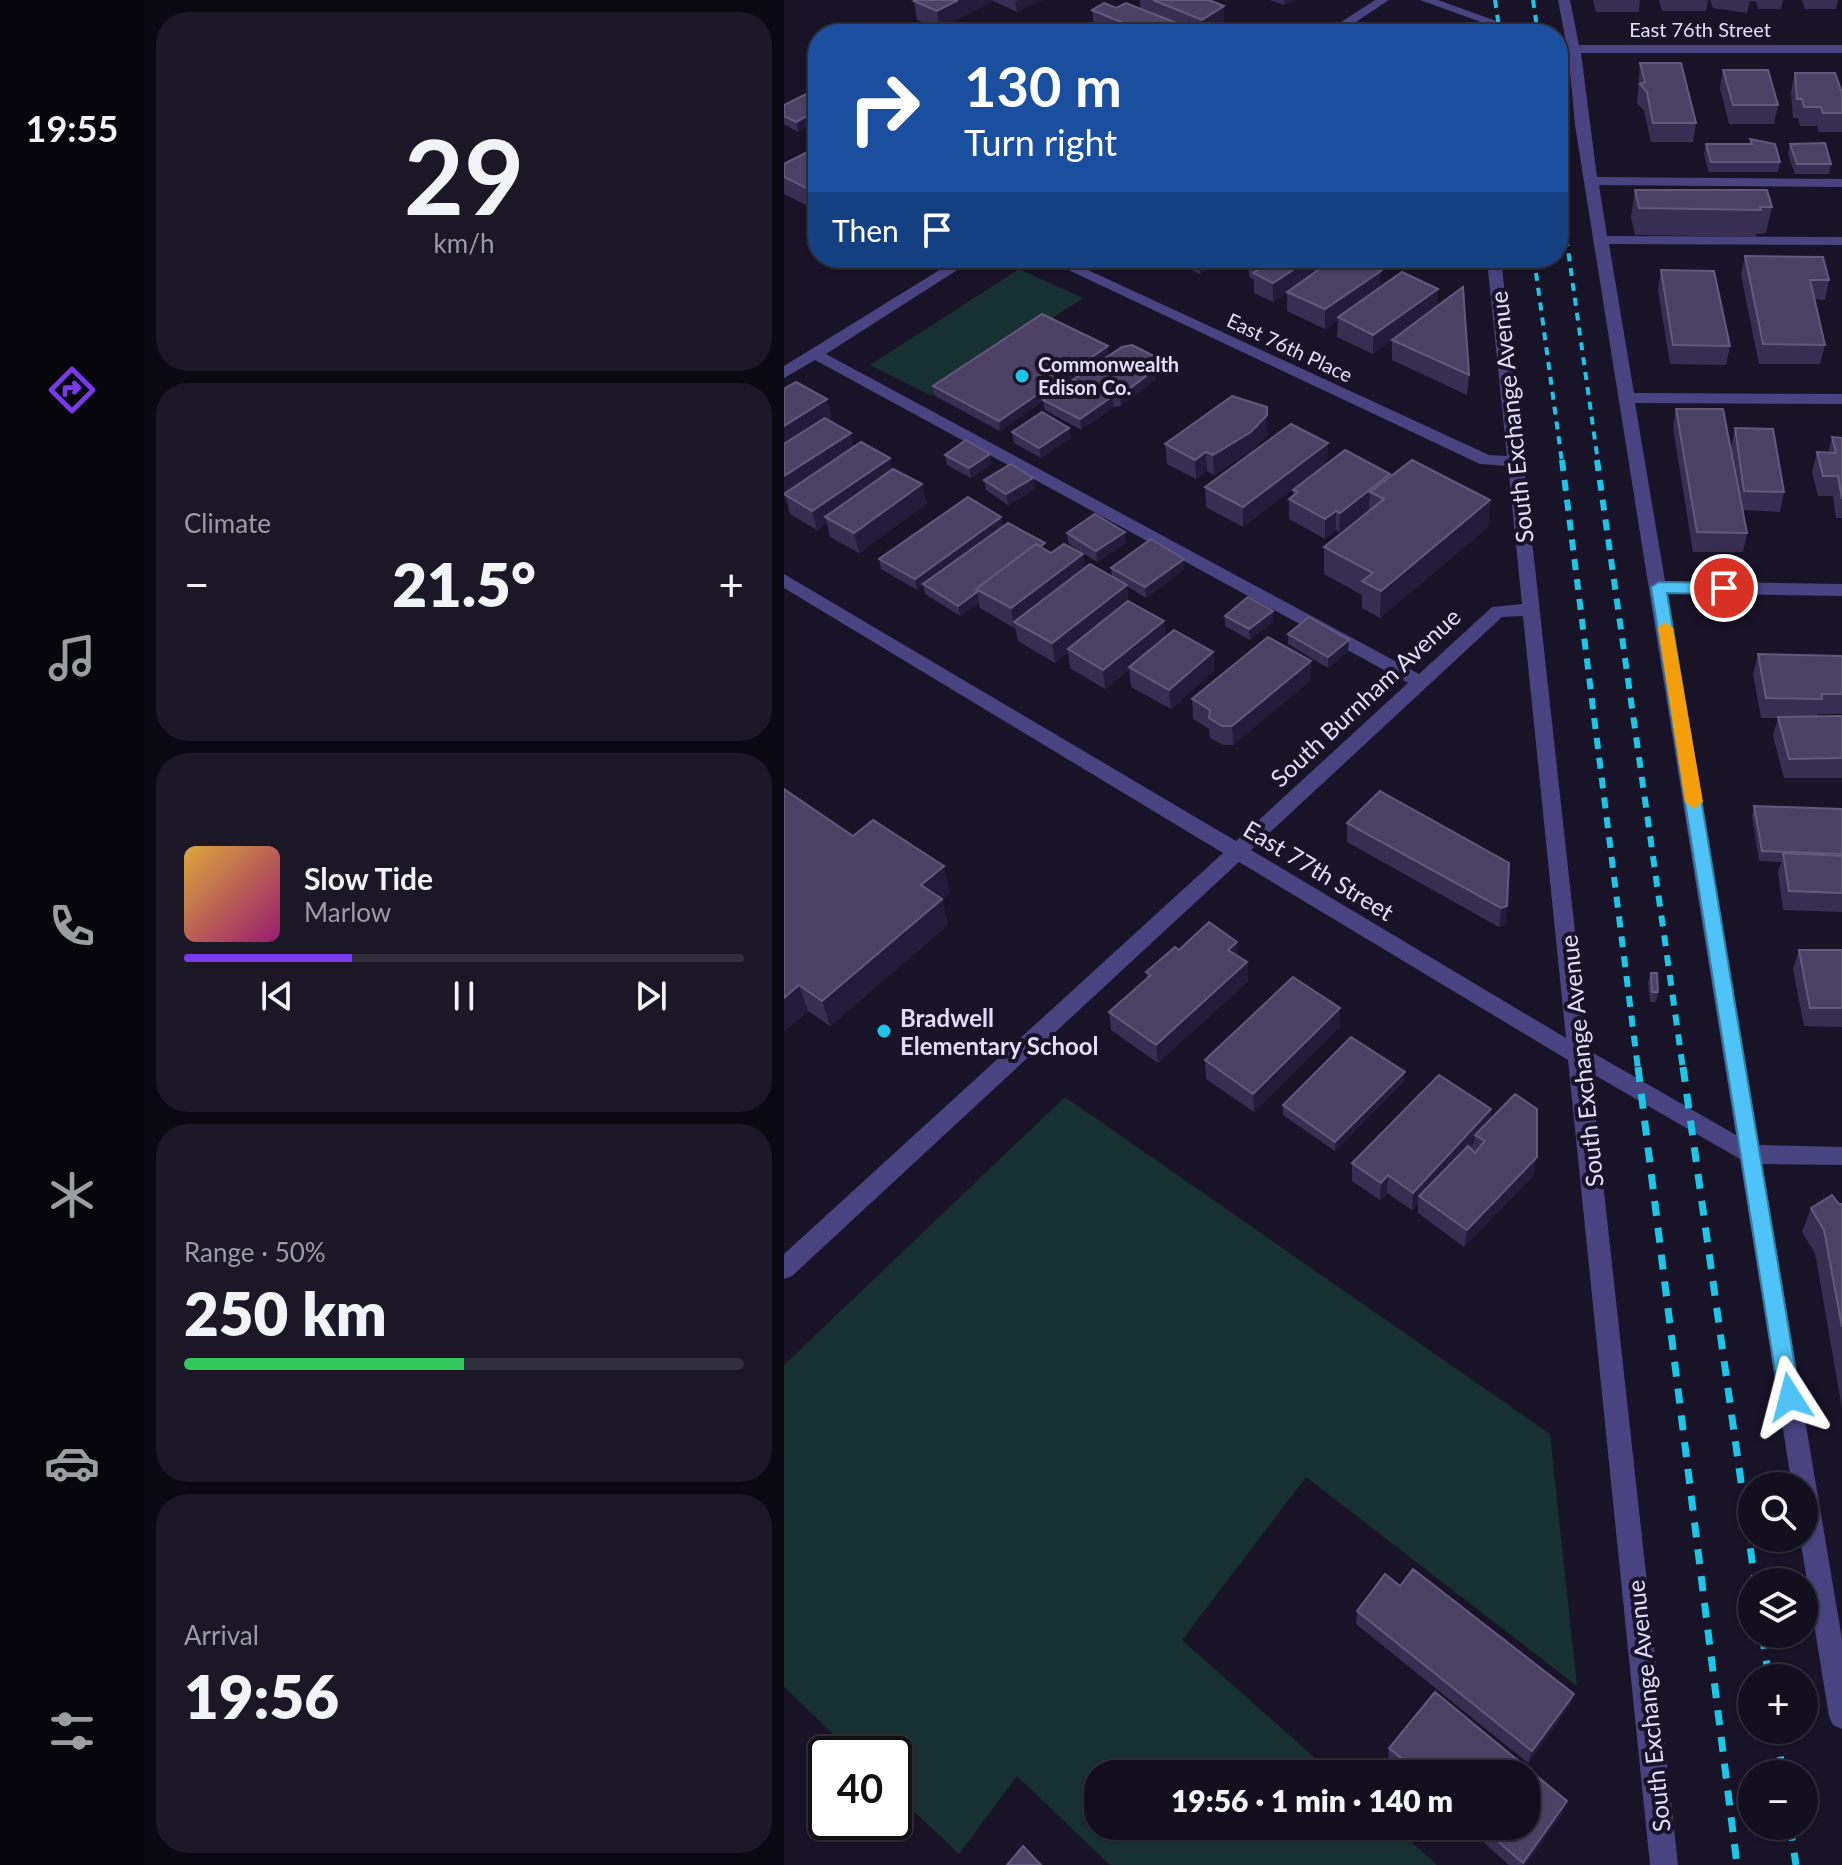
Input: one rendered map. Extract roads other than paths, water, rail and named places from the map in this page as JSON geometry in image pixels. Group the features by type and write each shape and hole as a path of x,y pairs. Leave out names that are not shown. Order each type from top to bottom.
{"street":[{"path":"1345,24 1383,0"},
{"path":"1426,0 1465,7 1503,24"},
{"path":"1564,0 1565,24"},
{"name":"East 76th Street","path":"1568,46 1842,49"},
{"path":"1568,57 1628,398 1802,1472"},
{"path":"1591,181 1842,183"},
{"path":"1601,240 1842,241"},
{"path":"784,373 953,268"},
{"name":"East 76th Place","path":"1072,268 1486,460 1516,462"},
{"name":"South Exchange Avenue","path":"1495,268 1664,1865"},
{"path":"815,354 1420,682"},
{"path":"1628,398 1842,399"},
{"name":"East 77th Street","path":"784,580 1580,1056 1750,1154 1842,1156"},
{"path":"1659,587 1842,590"},
{"name":"South Burnham Avenue","path":"784,1269 1498,611 1533,610"},
{"path":"1818,1548 1833,1613 1842,1716"}],"railway":[{"path":"1495,0 1499,24"},
{"path":"1533,0 1537,24"},
{"path":"1568,250 1598,462"},
{"path":"1535,268 1562,462"},
{"path":"1562,460 1638,1069"},
{"path":"1597,460 1683,1069"},
{"path":"1638,1067 1737,1865"},
{"path":"1683,1067 1753,1568"},
{"path":"1764,1648 1767,1664"},
{"path":"1778,1744 1781,1760"},
{"path":"1792,1840 1796,1865"}],"place":[{"name":"Commonwealth Edison Co.","path":"1022,376"},
{"name":"Bradwell Elementary School","path":"884,1031"}]}
